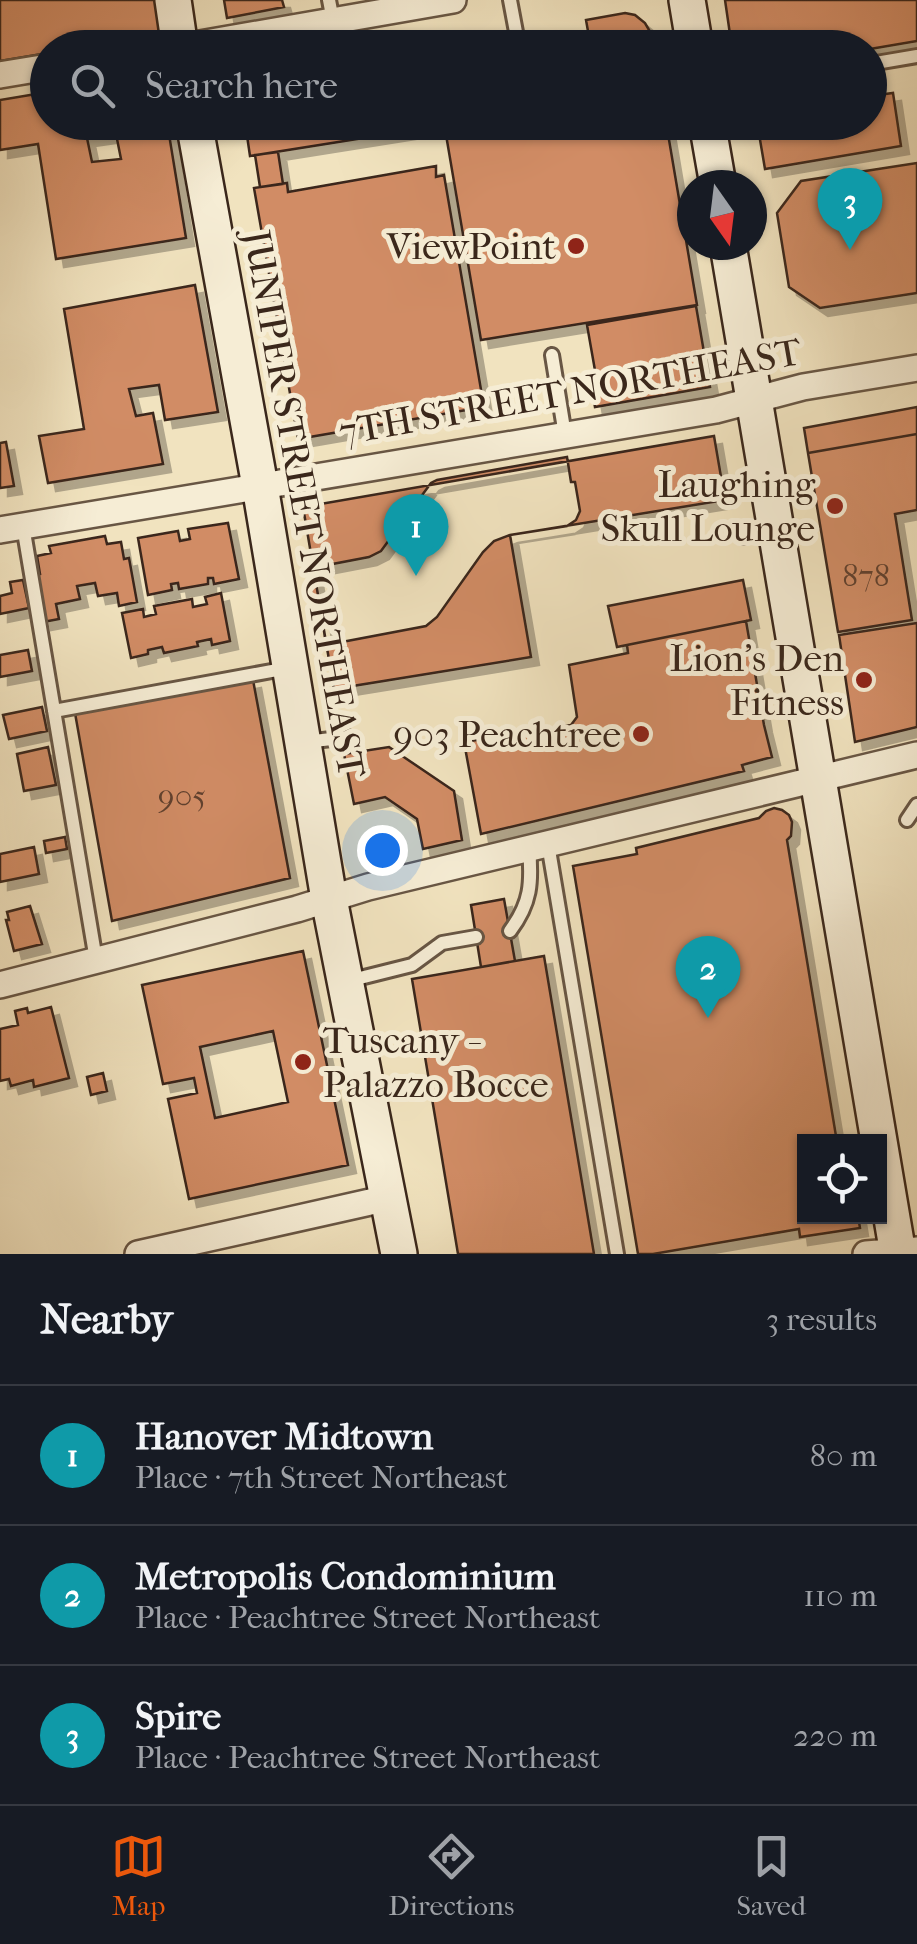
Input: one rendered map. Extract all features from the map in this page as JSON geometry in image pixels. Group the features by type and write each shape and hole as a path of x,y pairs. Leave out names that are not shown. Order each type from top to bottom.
{"main road":[{"path":"173,0 177,30"},
{"path":"687,0 692,30"},
{"name":"JUNIPER STREET NORTHEAST","path":"197,140 330,899 400,1254"},
{"path":"710,140 715,170"},
{"path":"731,260 754,400 758,533 817,779 895,1252"}],"street":[{"path":"249,30 331,10 453,0"},
{"path":"0,74 30,70"},
{"name":"7TH STREET NORTHEAST","path":"12,528 716,410 803,387 917,368"},
{"path":"0,985 368,887 917,755"},
{"path":"138,1254 388,1198"}],"lane":[{"path":"510,0 515,30"},
{"path":"887,61 917,56"},
{"path":"552,355 565,435"},
{"path":"12,528 54,711 96,960"},
{"path":"54,711 289,668"},
{"path":"303,742 348,736"},
{"path":"907,820 917,805"},
{"path":"510,931 528,902 530,869 538,846"},
{"path":"538,846 617,1254"},
{"path":"345,981 412,965 442,943 476,937"}],"building":[{"path":"0,0 157,0 161,30 30,30 30,56 0,61"},
{"path":"224,0 282,0 284,7 227,18"},
{"path":"725,0 917,0 917,41 887,46 887,30 729,30"},
{"path":"625,13 635,15 649,30 588,30 586,20"},
{"path":"893,93 901,146 765,169 760,140 887,140 887,94"},
{"path":"30,95 30,140 87,140 92,162 121,159 117,140 170,140 186,238 56,259 38,144 0,150 0,100"},
{"path":"248,140 351,140 250,156"},
{"name":"ViewPoint","path":"447,140 669,140 677,187 677,260 689,260 697,305 481,340"},
{"path":"278,152 283,184 260,187 255,155"},
{"path":"917,163 917,293 820,308 789,287 777,213 801,181"},
{"path":"436,166 436,177 444,175 484,407 298,439 254,188 287,183 288,192"},
{"path":"195,285 218,412 165,420 159,385 129,389 136,416 153,413 163,464 48,483 39,436 84,429 64,309"},
{"path":"696,306 710,387 595,407 590,377 596,376 587,325"},
{"path":"917,407 917,434 808,453 804,428"},
{"path":"917,434 917,510 895,514 912,620 838,632 808,453"},
{"path":"714,436 725,500 510,535 531,657 334,689 303,507"},
{"path":"6,442 14,486 0,488 0,443"},
{"path":"567,457 580,511 576,520 567,526 494,541 426,626 326,645 322,617 316,618 309,581 317,567 381,551 437,480"},
{"path":"228,523 239,579 214,584 213,578 208,578 208,584 179,589 178,583 171,584 172,590 148,595 138,538 178,531 180,541 190,539 188,529"},
{"path":"105,536 107,544 121,542 124,559 129,558 137,602 119,606 117,593 98,596 95,583 77,586 80,599 56,604 59,619 43,622 34,575 40,574 37,556 51,553 49,546"},
{"path":"23,580 29,608 0,614 0,596 12,593 10,582"},
{"path":"743,580 751,620 617,647 608,606"},
{"path":"221,593 230,641 212,645 211,639 164,653 162,647 131,658 122,613 143,609 144,617 156,614 154,606 192,599 193,607 207,604 205,597"},
{"name":"903 Peachtree","path":"746,621 772,757 742,765 744,771 481,834 464,742 571,725 577,717 569,665 628,653 627,645"},
{"path":"917,623 917,727 855,742 839,635"},
{"path":"28,650 32,671 0,677 0,655"},
{"path":"253,680 290,878 112,921 75,713"},
{"path":"42,707 47,731 9,739 3,715"},
{"path":"48,747 56,785 24,791 17,754"},
{"path":"389,747 454,791 462,840 423,849 417,819 385,797 354,804 344,754"},
{"path":"782,810 792,822 787,840 836,1134 797,1134 797,1224 859,1224 860,1228 800,1237 799,1229 638,1254 573,866 637,854 636,848 759,818 766,811"},
{"path":"65,837 67,849 46,853 44,841"},
{"path":"34,847 39,874 0,882 0,854"},
{"path":"504,899 515,961 481,967 471,905"},
{"path":"30,906 42,944 14,951 7,912"},
{"name":"Tuscany - Palazzo Bocce","path":"303,951 348,1165 189,1199 168,1099 197,1093 194,1078 163,1084 142,985","holes":["273,1031 288,1102 215,1118 200,1047"]},
{"path":"544,956 594,1254 458,1254 412,979"},
{"path":"51,1007 69,1078 34,1087 33,1080 11,1086 9,1079 0,1081 0,1029 18,1025 15,1011 27,1008 28,1013"},
{"path":"103,1073 107,1091 91,1095 87,1077"}],"place":[{"name":"ViewPoint","path":"576,246"},
{"name":"Spire","path":"850,250"},
{"name":"Laughing Skull Lounge","path":"835,506"},
{"name":"Hanover Midtown","path":"416,576"},
{"name":"Lion's Den Fitness","path":"864,680"},
{"name":"903 Peachtree","path":"641,734"},
{"name":"Metropolis Condominium","path":"708,1018"},
{"name":"Tuscany - Palazzo Bocce","path":"303,1062"}]}
